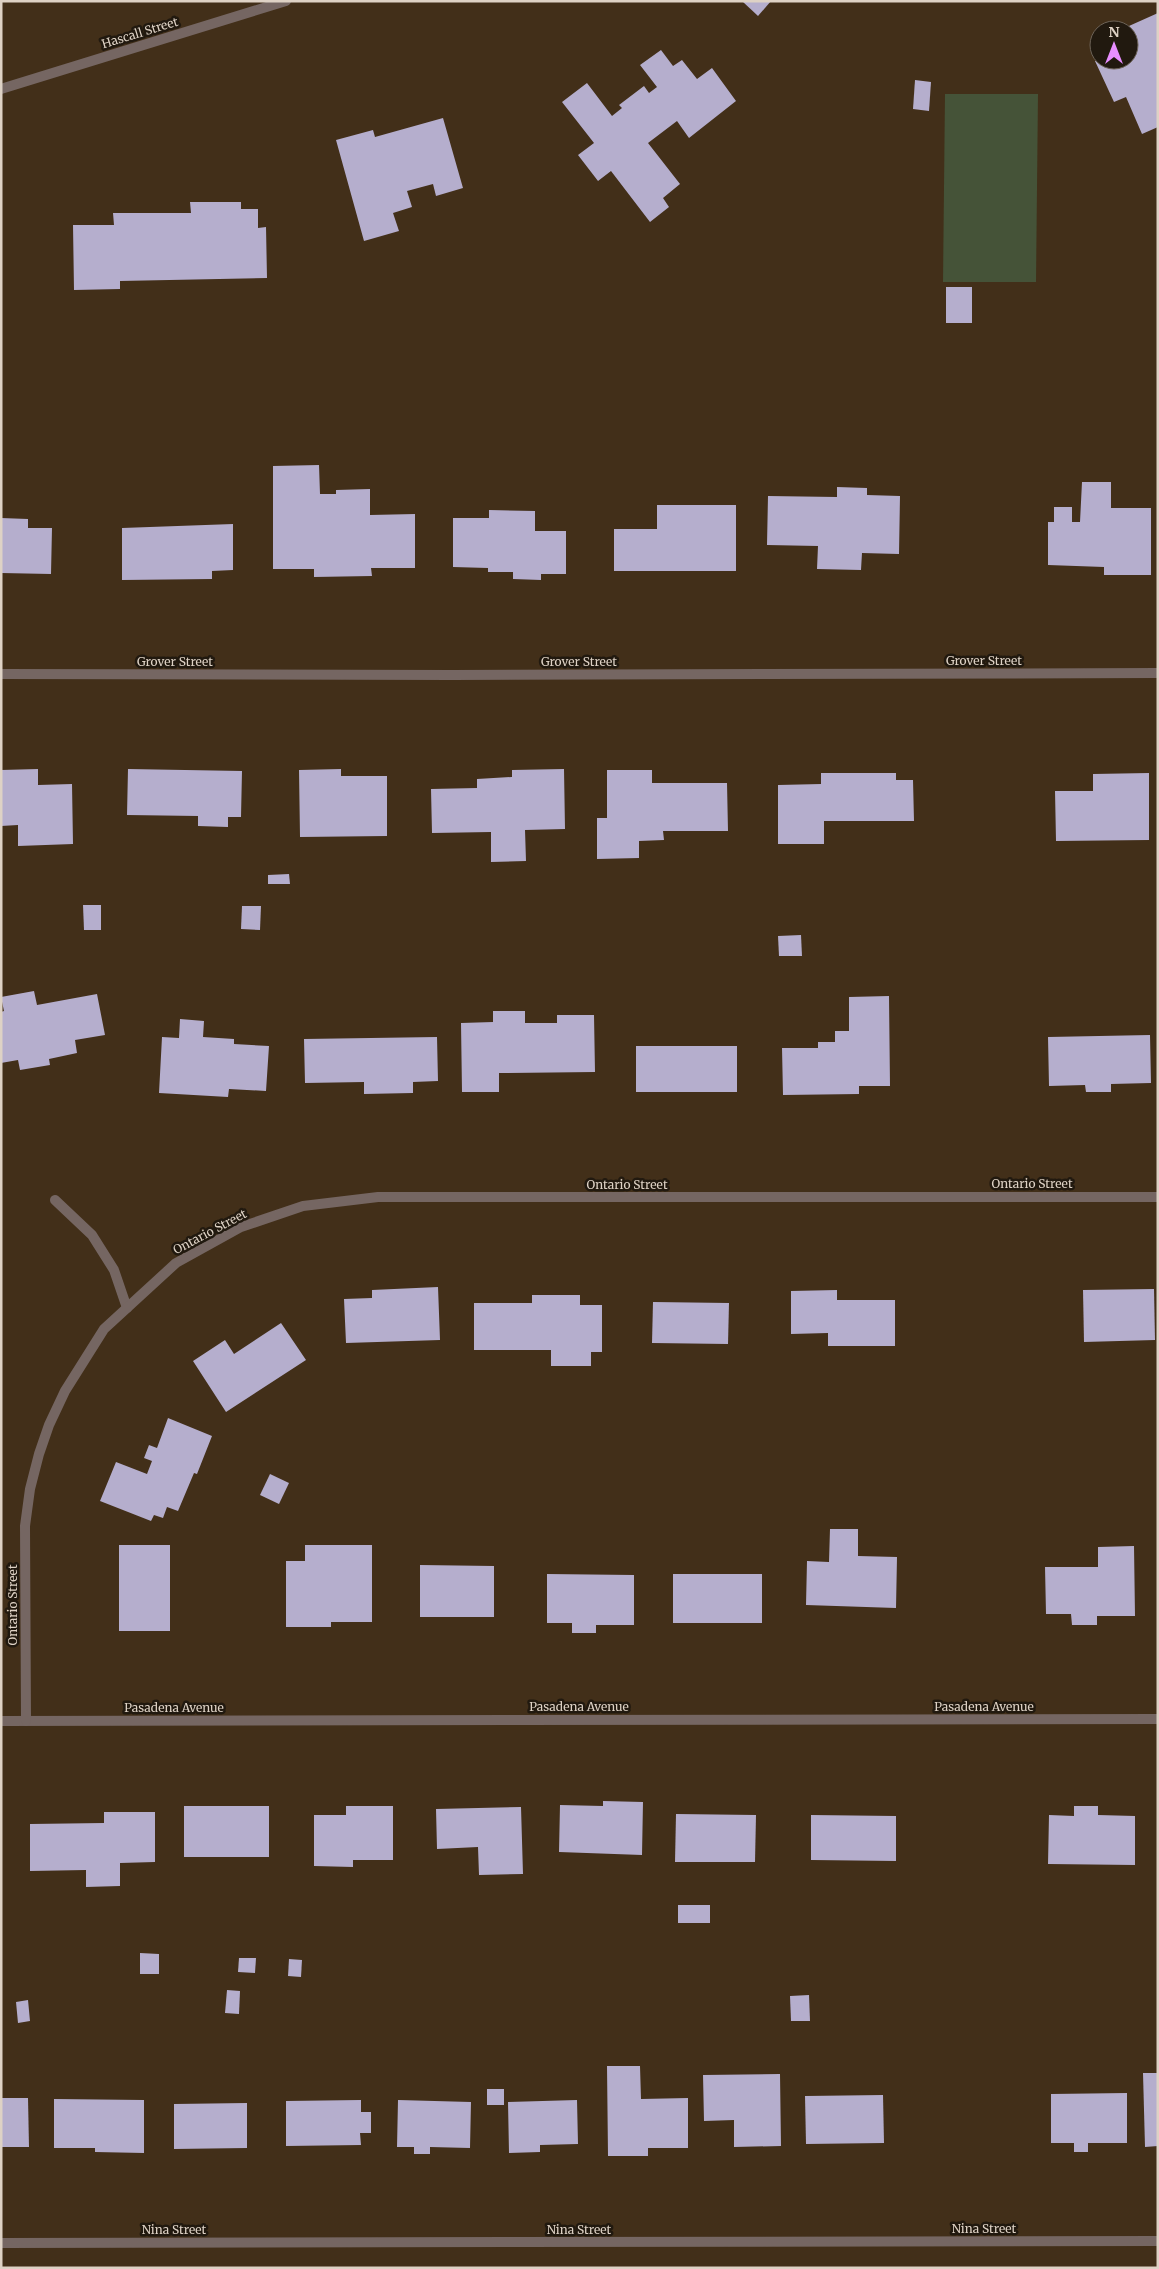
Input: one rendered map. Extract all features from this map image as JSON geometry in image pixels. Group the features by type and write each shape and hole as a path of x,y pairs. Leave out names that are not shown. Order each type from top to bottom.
{"street":[{"name":"Hascall Street","path":"1,89 286,1"},
{"name":"Grover Street","path":"1,674 1158,673"},
{"name":"Ontario Street","path":"26,1721 25,1526 30,1489 49,1425 65,1391 104,1329 176,1263 241,1227 304,1206 369,1198 1158,1197"},
{"path":"55,1200 92,1235 114,1270 127,1308"},
{"name":"Pasadena Avenue","path":"1,1721 1158,1719"},
{"name":"Nina Street","path":"1,2243 1158,2242"}],"green space":[{"path":"945,94 1038,94 1036,282 943,282"}],"building":[{"path":"742,1 771,1 758,16"},
{"path":"1158,13 1158,127 1142,134 1126,97 1114,102 1099,70 1139,70 1139,22"},
{"path":"661,50 673,66 682,60 697,79 712,68 736,101 689,138 677,121 648,143 680,184 663,198 669,207 650,222 611,171 598,181 578,155 594,143 562,102 587,83 612,116 622,108 619,105 644,86 649,93 657,87 640,65"},
{"path":"915,80 931,82 929,111 913,109"},
{"path":"443,118 463,188 436,196 433,184 407,191 412,207 393,213 399,231 364,241 336,140 373,130 375,137"},
{"path":"190,202 241,202 241,209 258,209 258,228 266,227 267,278 120,281 120,289 74,290 73,225 114,225 113,213 191,213"},
{"path":"946,287 972,287 972,323 946,323"},
{"path":"319,465 320,494 336,494 336,490 370,489 370,515 415,514 415,568 371,568 372,576 314,577 314,569 273,569 273,466"},
{"path":"1082,482 1111,482 1111,508 1151,508 1151,575 1104,575 1104,567 1048,565 1048,522 1054,522 1054,507 1072,507 1072,522 1080,522"},
{"path":"837,487 867,488 867,495 900,496 899,554 862,553 861,570 817,569 818,546 767,545 768,496 837,497"},
{"path":"657,505 736,505 736,571 614,571 614,529 657,529"},
{"path":"489,510 535,511 535,531 566,531 566,574 541,574 541,580 513,579 513,572 488,572 488,568 453,567 453,518 489,518"},
{"path":"1,518 28,519 28,528 52,528 51,574 1,573"},
{"path":"233,524 233,570 212,571 212,579 122,580 122,528"},
{"path":"38,769 38,785 72,784 73,844 18,846 18,825 1,826 1,770"},
{"path":"128,769 242,771 241,817 228,817 228,827 198,826 198,816 127,815"},
{"path":"341,769 341,776 387,776 387,836 300,837 299,770"},
{"path":"564,769 565,829 525,830 526,861 491,862 491,832 432,833 431,789 477,788 477,779 512,777 512,770"},
{"path":"607,770 652,770 652,783 727,783 728,831 663,831 664,840 639,841 639,858 597,859 597,818 607,818"},
{"path":"821,773 896,773 896,780 913,780 914,821 824,821 824,844 778,844 778,785 821,784"},
{"path":"1149,773 1149,840 1056,841 1055,791 1093,791 1093,774"},
{"path":"289,874 290,884 268,884 268,875"},
{"path":"83,905 101,905 101,930 84,930"},
{"path":"242,906 261,906 260,930 241,929"},
{"path":"801,935 802,956 779,956 778,936"},
{"path":"34,991 37,1005 97,994 105,1035 75,1040 77,1053 49,1059 50,1065 20,1070 18,1060 1,1063 1,1012 4,1011 1,997"},
{"path":"889,996 890,1086 859,1086 859,1094 783,1095 782,1048 818,1048 818,1042 835,1042 835,1031 849,1031 849,997"},
{"path":"493,1011 525,1011 525,1023 557,1023 557,1015 594,1015 595,1072 499,1073 499,1092 462,1092 461,1023 493,1022"},
{"path":"180,1019 204,1021 203,1037 234,1039 234,1044 269,1046 266,1091 229,1089 228,1097 159,1093 162,1037 179,1038"},
{"path":"1150,1035 1151,1083 1111,1084 1111,1092 1086,1092 1085,1085 1049,1086 1048,1037"},
{"path":"437,1037 438,1081 413,1082 413,1093 364,1094 364,1082 305,1083 304,1039"},
{"path":"636,1046 737,1046 737,1092 636,1092"},
{"path":"438,1287 440,1340 346,1343 344,1299 372,1298 372,1290"},
{"path":"1154,1289 1155,1340 1084,1342 1083,1290"},
{"path":"837,1290 837,1300 895,1300 895,1346 828,1346 828,1333 791,1334 791,1291"},
{"path":"532,1295 580,1295 580,1305 602,1305 602,1352 591,1352 591,1366 551,1366 551,1350 474,1350 474,1303 532,1303"},
{"path":"653,1302 729,1303 728,1344 652,1343"},
{"path":"281,1323 306,1360 226,1412 193,1361 225,1340 234,1354"},
{"path":"168,1418 212,1436 197,1474 194,1473 178,1511 167,1507 163,1518 154,1515 151,1521 100,1501 116,1462 147,1474 152,1461 144,1458 149,1445 157,1448"},
{"path":"270,1474 289,1483 279,1504 260,1495"},
{"path":"830,1529 858,1529 858,1556 897,1557 896,1608 806,1605 807,1561 829,1562"},
{"path":"119,1545 170,1545 170,1631 119,1631"},
{"path":"305,1545 372,1545 372,1622 331,1622 331,1627 286,1627 286,1561 305,1561"},
{"path":"1134,1546 1135,1616 1097,1616 1097,1625 1072,1625 1071,1614 1046,1614 1045,1567 1098,1567 1098,1547"},
{"path":"420,1565 494,1566 494,1617 420,1617"},
{"path":"547,1574 634,1575 634,1625 596,1625 596,1633 572,1633 572,1623 547,1623"},
{"path":"673,1574 762,1574 762,1623 673,1623"},
{"path":"603,1801 643,1802 642,1855 559,1852 560,1805 603,1806"},
{"path":"184,1806 269,1806 269,1857 184,1857"},
{"path":"346,1806 393,1806 393,1860 353,1860 353,1867 314,1866 314,1815 346,1815"},
{"path":"1074,1806 1098,1806 1098,1815 1135,1816 1135,1865 1048,1864 1049,1815 1074,1816"},
{"path":"521,1807 523,1874 479,1875 478,1847 437,1849 436,1809"},
{"path":"104,1812 155,1812 155,1862 120,1863 120,1886 86,1887 86,1870 30,1871 30,1824 104,1823"},
{"path":"676,1814 756,1815 755,1862 675,1862"},
{"path":"811,1815 896,1816 896,1861 811,1860"},
{"path":"678,1905 710,1905 710,1923 678,1923"},
{"path":"140,1953 159,1954 159,1974 140,1974"},
{"path":"239,1958 256,1958 255,1973 238,1972"},
{"path":"289,1959 302,1960 301,1977 288,1976"},
{"path":"227,1990 240,1991 239,2014 225,2013"},
{"path":"809,1995 810,2021 791,2021 790,1996"},
{"path":"28,2000 30,2021 18,2023 16,2002"},
{"path":"607,2066 640,2066 641,2099 688,2098 688,2148 648,2148 648,2156 608,2156"},
{"path":"1143,2073 1158,2073 1158,2146 1145,2147"},
{"path":"780,2074 781,2146 734,2147 734,2120 704,2121 703,2075"},
{"path":"487,2089 504,2089 504,2105 487,2105"},
{"path":"1127,2093 1127,2143 1088,2143 1088,2152 1074,2152 1074,2143 1051,2143 1051,2094"},
{"path":"883,2095 884,2143 806,2144 805,2096"},
{"path":"1,2098 28,2098 29,2147 1,2147"},
{"path":"54,2099 144,2100 144,2153 95,2152 95,2148 54,2148"},
{"path":"361,2100 361,2112 371,2112 371,2133 360,2133 361,2145 286,2146 286,2101"},
{"path":"398,2100 471,2102 470,2148 430,2147 430,2154 414,2154 414,2147 397,2147"},
{"path":"577,2100 578,2144 540,2145 540,2152 509,2153 508,2102"},
{"path":"247,2103 247,2148 174,2149 174,2104"}]}
